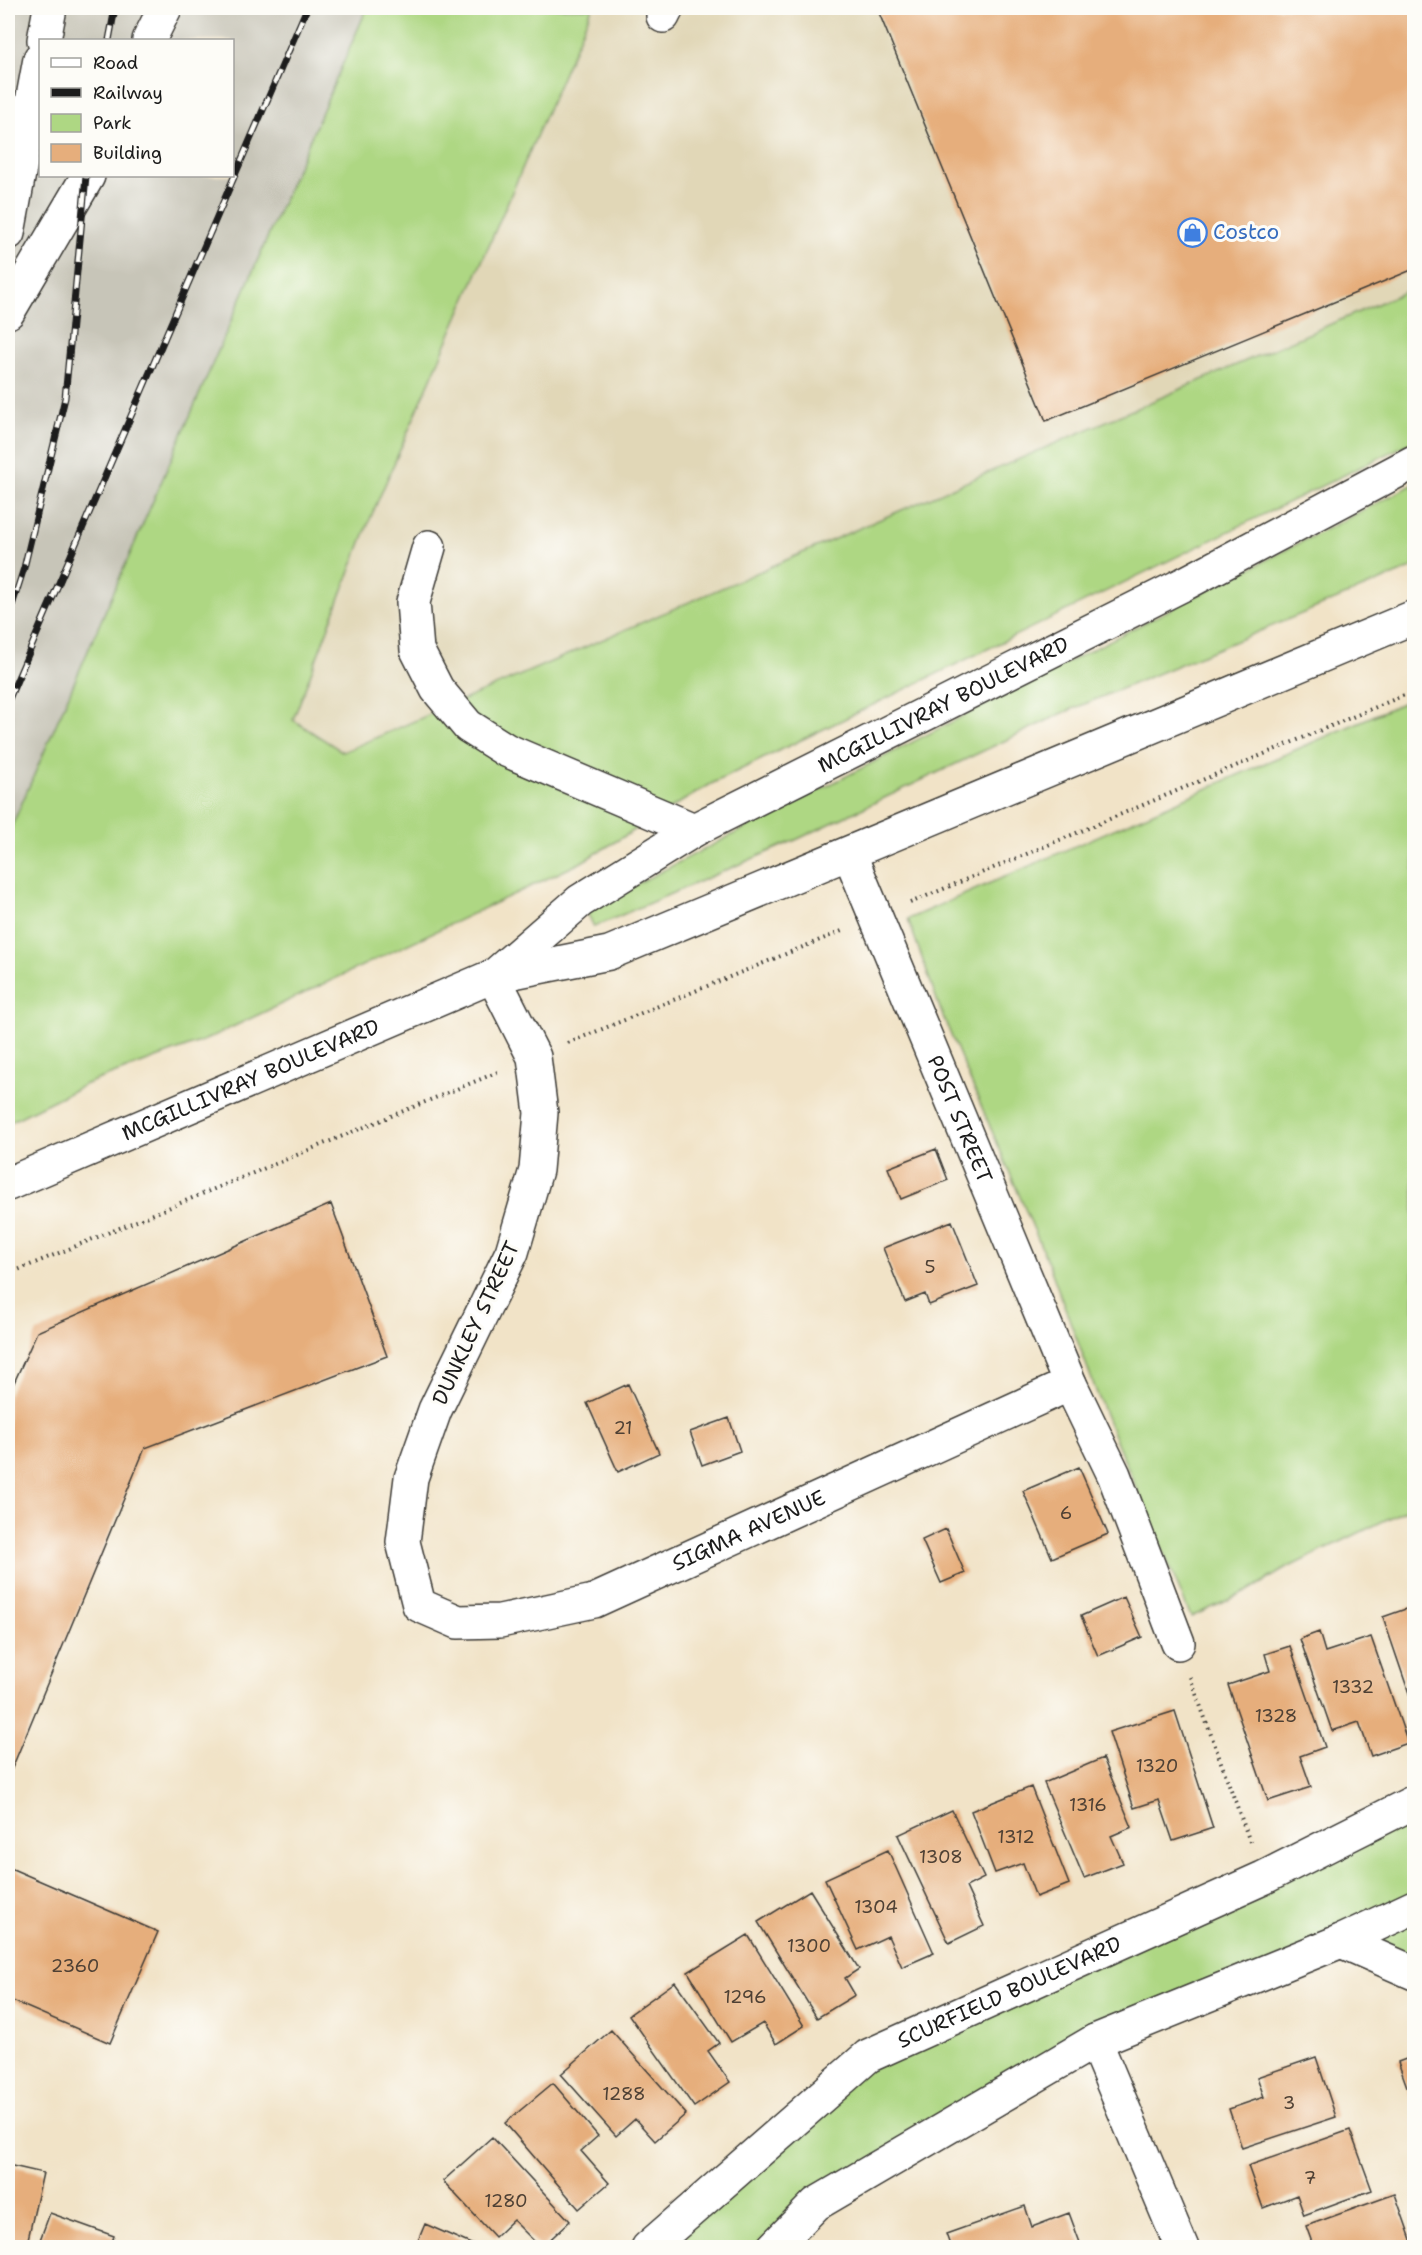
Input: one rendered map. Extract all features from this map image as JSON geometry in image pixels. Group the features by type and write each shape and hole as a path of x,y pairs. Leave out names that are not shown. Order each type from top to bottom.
{"street":[{"path":"44,39 50,8"},
{"path":"150,39 165,8"},
{"path":"8,233 39,64"},
{"path":"8,312 87,177"},
{"name":"MCGILLIVRAY BOULEVARD","path":"494,976 580,901 694,830 1184,584 1414,462"},
{"path":"429,546 412,602 417,650 437,689 468,726 506,750 694,830"},
{"name":"MCGILLIVRAY BOULEVARD","path":"8,1184 494,976 609,953 849,855 1414,617"},
{"name":"POST STREET","path":"849,855 1070,1384 1114,1475 1178,1643"},
{"name":"DUNKLEY STREET","path":"419,1605 403,1542 411,1478 435,1410 513,1252 536,1170 541,1113 534,1057 494,976"},
{"name":"SIGMA AVENUE","path":"419,1605 458,1622 500,1621 594,1601 1070,1384"},
{"name":"SCURFIELD BOULEVARD","path":"648,2247 868,2056 1263,1878 1414,1802"},
{"path":"773,2247 816,2204 1095,2041 1341,1941 1414,1907"},
{"path":"1341,1941 1414,1973"},
{"path":"1095,2041 1182,2247"}],"path":[{"path":"8,1274 875,918 1414,691"},
{"path":"1178,1643 1263,1878"}],"shaded area":[{"path":"8,8 367,8 8,835"},
{"path":"592,8 1414,8 1414,288 343,753 292,721 370,519"}],"green space":[{"path":"367,8 592,8 370,519 293,720 343,752 1414,288 1414,441 711,784 580,863 205,1040 86,1084 8,1123 8,835"},
{"path":"1414,484 1414,567 1063,713 798,839 594,927 586,910"},
{"path":"1414,698 1414,1506 1285,1569 1246,1592 1191,1617 1104,1412 1049,1265 942,1014 908,919"},
{"path":"1414,1802 1414,1973 1341,1941 1095,2041 773,2247 648,2248 868,2056"}],"building":[{"name":"Costco","path":"877,8 1414,8 1414,269 1046,421"},
{"path":"936,1149 948,1180 901,1199 888,1168"},
{"path":"331,1204 387,1356 145,1448 8,1778 8,1396 37,1332"},
{"path":"952,1221 978,1286 929,1305 925,1294 905,1302 883,1248"},
{"path":"628,1384 659,1453 618,1472 587,1403"},
{"path":"729,1418 740,1451 702,1465 690,1432"},
{"path":"1079,1467 1108,1534 1052,1558 1023,1491"},
{"path":"946,1529 965,1573 941,1583 922,1540"},
{"path":"1124,1597 1142,1637 1098,1656 1081,1616"},
{"path":"1414,1606 1414,1708 1383,1617"},
{"path":"1319,1632 1325,1652 1371,1637 1408,1743 1371,1756 1359,1722 1332,1731 1300,1639"},
{"path":"1290,1646 1325,1747 1300,1756 1311,1787 1268,1801 1228,1685 1270,1671 1265,1654"},
{"path":"1175,1711 1213,1828 1173,1841 1159,1800 1134,1808 1109,1732"},
{"path":"1103,1758 1132,1827 1111,1836 1123,1863 1084,1878 1044,1783"},
{"path":"1031,1787 1069,1884 1036,1897 1023,1863 995,1873 971,1811"},
{"path":"952,1810 984,1878 966,1887 984,1926 949,1943 898,1835"},
{"path":"888,1850 934,1953 902,1967 888,1936 858,1950 825,1879"},
{"path":"8,1867 158,1932 110,2043 8,1999"},
{"path":"810,1890 859,1969 845,1978 855,1995 817,2018 758,1922"},
{"path":"748,1935 804,2026 776,2044 763,2023 731,2042 688,1972"},
{"path":"675,1982 719,2043 708,2051 730,2082 694,2107 629,2015"},
{"path":"611,2030 686,2114 655,2141 635,2119 616,2136 561,2074"},
{"path":"1414,2056 1414,2106 1398,2062"},
{"path":"1316,2057 1336,2117 1242,2148 1229,2109 1264,2097 1257,2077"},
{"path":"553,2083 598,2136 581,2151 609,2183 579,2209 505,2123"},
{"path":"1350,2130 1372,2190 1304,2215 1297,2195 1263,2208 1248,2166"},
{"path":"492,2137 570,2221 541,2248 513,2220 495,2237 443,2181"},
{"path":"8,2165 43,2173 26,2248 8,2248"},
{"path":"1395,2194 1414,2248 1314,2248 1306,2226"},
{"path":"1025,2206 1032,2227 1069,2213 1082,2248 951,2248 946,2234"},
{"path":"50,2213 114,2236 110,2248 37,2248"},
{"path":"425,2224 480,2248 415,2248"}],"railway":[{"path":"109,39 115,8"},
{"path":"8,701 307,8"},
{"path":"8,618 24,568 65,398 86,177"}],"place":[{"name":"Costco","path":"1192,232"}]}
